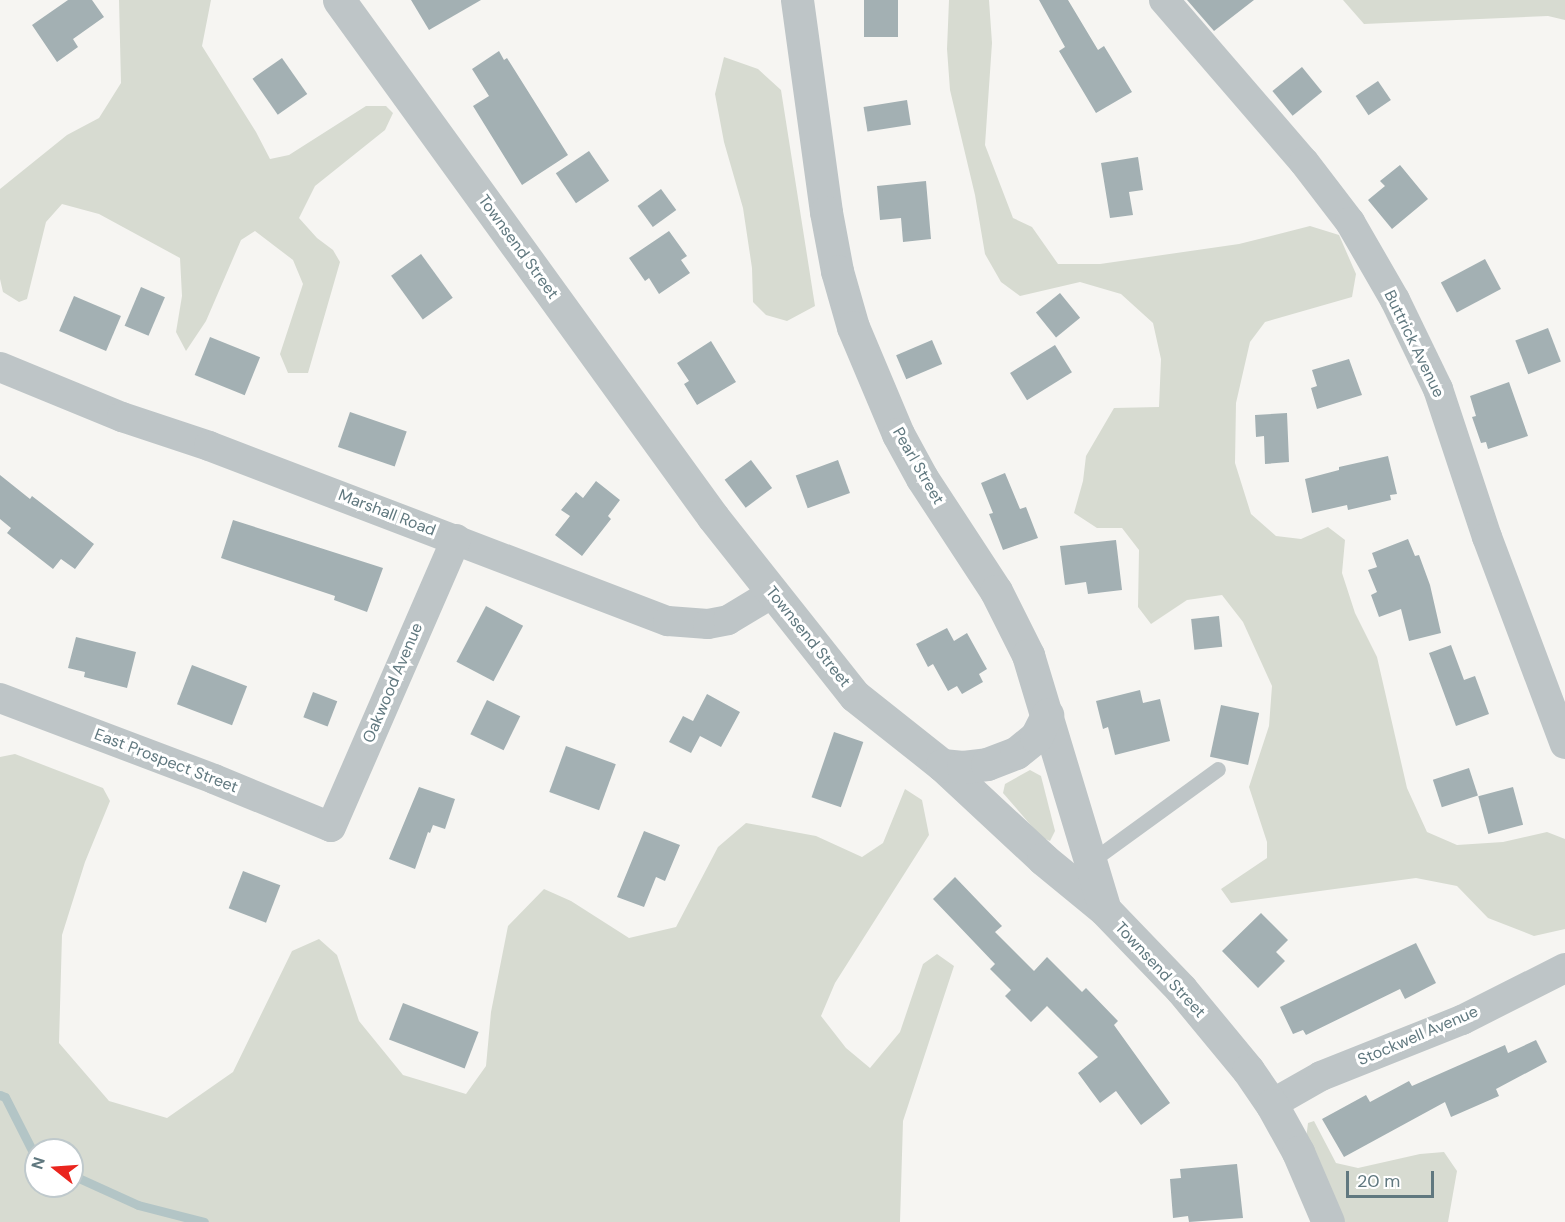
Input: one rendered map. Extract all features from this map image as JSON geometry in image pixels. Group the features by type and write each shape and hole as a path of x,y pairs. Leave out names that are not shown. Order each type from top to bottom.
{"street":[{"name":"Townsend Street","path":"339,0 713,517 855,696 942,765 1043,859 1105,910 1181,989 1248,1070 1272,1104 1298,1152 1328,1222"},
{"name":"Pearl Street","path":"797,0 826,212 837,271 853,327 898,434 1013,622 1028,655 1105,910"},
{"name":"Buttrick Avenue","path":"1164,0 1305,162 1350,222 1395,300 1438,389 1487,537 1565,744"},
{"name":"Marshall Road","path":"0,367 122,417 209,446 456,539 633,610 668,621 708,624 728,620 773,593"},
{"name":"Oakwood Avenue","path":"331,827 456,539"},
{"name":"East Prospect Street","path":"0,698 214,779 331,827"},
{"path":"942,765 963,767 987,764 1016,753 1036,737 1047,714"},
{"name":"Stockwell Avenue","path":"1272,1104 1321,1076 1462,1020 1565,968"}],"lane":[{"path":"1090,862 1218,769"}],"shaded area":[{"path":"119,0 211,0 202,46 256,132 270,159 289,155 366,106 386,106 393,113 385,130 315,186 299,218 317,238 333,250 340,262 308,373 288,373 280,354 303,284 293,260 255,231 241,240 206,321 186,351 176,332 182,296 180,258 99,214 62,204 46,222 27,299 19,302 3,292 0,279 0,189 67,135 99,118 121,83"},
{"path":"949,0 989,0 992,43 985,145 1013,218 1032,227 1058,264 1100,264 1239,244 1310,226 1339,235 1356,274 1352,297 1265,322 1250,342 1236,403 1235,463 1251,514 1276,536 1301,539 1328,527 1345,540 1342,573 1355,613 1377,657 1407,788 1427,832 1457,845 1503,842 1547,832 1565,839 1565,929 1534,936 1488,918 1457,886 1416,878 1231,903 1221,889 1267,858 1267,842 1249,787 1269,726 1272,686 1243,622 1222,595 1187,600 1151,624 1138,607 1139,550 1122,528 1097,528 1074,513 1083,481 1086,456 1114,408 1159,407 1161,359 1153,323 1121,294 1080,282 1020,296 1001,282 985,254 975,195 950,90 947,49"},
{"path":"1343,0 1565,0 1565,20 1548,16 1364,24"},
{"path":"724,57 758,69 781,90 815,306 787,321 766,315 753,302 752,268 743,208 724,142 715,94"},
{"path":"15,754 103,788 110,801 85,862 62,935 59,1043 109,1101 167,1118 233,1072 292,951 319,939 337,955 359,1021 403,1075 466,1094 486,1066 491,1012 508,926 544,889 571,901 629,938 676,927 718,847 746,823 816,836 862,857 883,843 905,789 922,800 929,835 835,983 821,1016 846,1048 870,1068 900,1032 923,964 937,954 954,966 903,1121 900,1222 0,1222 0,757"},
{"path":"1030,770 1041,776 1055,831 1050,841 1041,837 1003,793 1005,784"},
{"path":"1314,1121 1336,1163 1358,1168 1420,1154 1444,1152 1457,1171 1448,1222 1338,1222 1306,1139 1308,1123"}],"building":[{"path":"68,0 92,0 104,17 73,39 78,47 57,62 32,25"},
{"path":"411,0 481,0 429,30"},
{"path":"864,0 898,0 898,37 864,37"},
{"path":"1039,0 1068,0 1098,50 1104,46 1132,92 1096,113 1059,51 1065,47"},
{"path":"1187,0 1254,0 1214,31"},
{"path":"499,51 504,60 507,58 568,155 522,185 473,106 489,96 472,69"},
{"path":"282,58 307,94 278,115 253,79"},
{"path":"1302,67 1322,92 1293,116 1272,91"},
{"path":"1378,81 1391,100 1368,115 1356,96"},
{"path":"907,100 911,125 867,132 864,107"},
{"path":"589,151 609,181 576,203 556,173"},
{"path":"1138,157 1143,190 1129,192 1133,215 1110,218 1101,163"},
{"path":"1400,165 1428,199 1392,229 1368,200 1385,186 1380,181"},
{"path":"926,181 931,239 903,242 901,218 880,220 877,186"},
{"path":"661,189 676,210 653,227 638,206"},
{"path":"669,231 687,256 681,260 690,273 659,294 649,278 645,281 629,258"},
{"path":"421,254 453,298 423,319 391,276"},
{"path":"1485,259 1501,289 1457,312 1441,282"},
{"path":"141,287 165,297 149,336 125,326"},
{"path":"1060,293 1080,318 1056,337 1036,313"},
{"path":"74,296 121,316 106,351 59,331"},
{"path":"1548,328 1561,362 1528,374 1515,341"},
{"path":"210,337 260,357 245,395 195,375"},
{"path":"932,340 942,364 906,379 896,355"},
{"path":"711,341 736,382 697,405 684,384 689,381 677,363"},
{"path":"1055,345 1072,372 1027,400 1010,373"},
{"path":"1349,359 1362,395 1317,409 1311,388 1317,386 1312,370"},
{"path":"1509,382 1528,436 1488,449 1486,442 1481,443 1472,417 1476,416 1470,396"},
{"path":"350,412 407,432 395,467 338,447"},
{"path":"1287,413 1289,462 1265,464 1264,436 1256,437 1255,415"},
{"path":"1388,456 1397,494 1390,495 1391,500 1348,510 1347,505 1312,513 1305,479 1339,470 1339,467"},
{"path":"751,460 772,488 746,508 725,480"},
{"path":"838,460 850,493 808,508 796,475"},
{"path":"1005,473 1020,509 1026,507 1038,538 1003,550 989,514 993,513 981,483"},
{"path":"0,475 30,499 32,496 94,544 75,569 61,559 53,569 7,533 11,528 0,519"},
{"path":"596,481 620,500 608,516 611,519 582,556 555,535 570,516 561,510 576,492 583,498"},
{"path":"233,520 383,568 367,612 334,600 335,596 221,558"},
{"path":"1408,539 1415,556 1419,555 1430,585 1441,633 1409,641 1401,609 1379,617 1371,595 1377,592 1368,570 1377,567 1372,553"},
{"path":"1116,540 1122,590 1088,594 1086,582 1065,585 1060,546"},
{"path":"486,606 523,626 494,681 456,662"},
{"path":"1219,616 1222,647 1194,650 1191,619"},
{"path":"947,628 954,641 967,633 987,669 979,674 983,682 962,694 957,686 948,691 933,664 928,667 916,644"},
{"path":"76,637 136,652 127,688 84,677 85,672 68,668"},
{"path":"1451,645 1464,680 1475,676 1489,714 1456,726 1429,653"},
{"path":"192,665 247,686 232,725 177,704"},
{"path":"1140,690 1143,703 1160,699 1170,741 1115,755 1108,727 1103,729 1096,701"},
{"path":"313,692 337,701 328,727 303,717"},
{"path":"707,694 740,712 721,747 700,736 691,753 669,742 683,716 693,721"},
{"path":"487,700 520,716 504,750 470,734"},
{"path":"1221,705 1259,713 1248,765 1210,757"},
{"path":"834,732 863,742 841,807 812,797"},
{"path":"566,746 616,764 599,810 549,792"},
{"path":"1469,768 1478,796 1442,807 1433,780"},
{"path":"419,787 455,799 445,829 433,825 430,833 428,832 415,869 389,859"},
{"path":"1513,787 1523,825 1488,834 1478,796"},
{"path":"644,831 680,845 665,881 656,877 644,907 617,897"},
{"path":"243,871 280,885 266,923 229,908"},
{"path":"955,877 1002,926 995,932 1034,971 1047,957 1082,992 1086,988 1118,1021 1114,1025 1170,1103 1141,1125 1116,1091 1100,1103 1078,1073 1098,1057 1047,1006 1031,1022 1005,996 1011,990 990,969 995,964 933,899"},
{"path":"1261,913 1288,940 1276,952 1285,961 1258,988 1222,951"},
{"path":"1416,943 1436,983 1405,999 1400,989 1306,1035 1303,1030 1293,1034 1280,1007"},
{"path":"403,1003 479,1032 465,1068 389,1039"},
{"path":"1536,1040 1547,1062 1496,1089 1499,1096 1451,1117 1445,1102 1344,1157 1322,1119 1366,1095 1370,1102 1409,1081 1412,1086 1505,1045 1508,1053"},
{"path":"1237,1164 1243,1218 1189,1222 1188,1216 1173,1218 1170,1179 1181,1178 1180,1169"}],"waterway":[{"path":"0,1095 5,1097 26,1138"},
{"path":"84,1180 138,1205 204,1222"}]}
